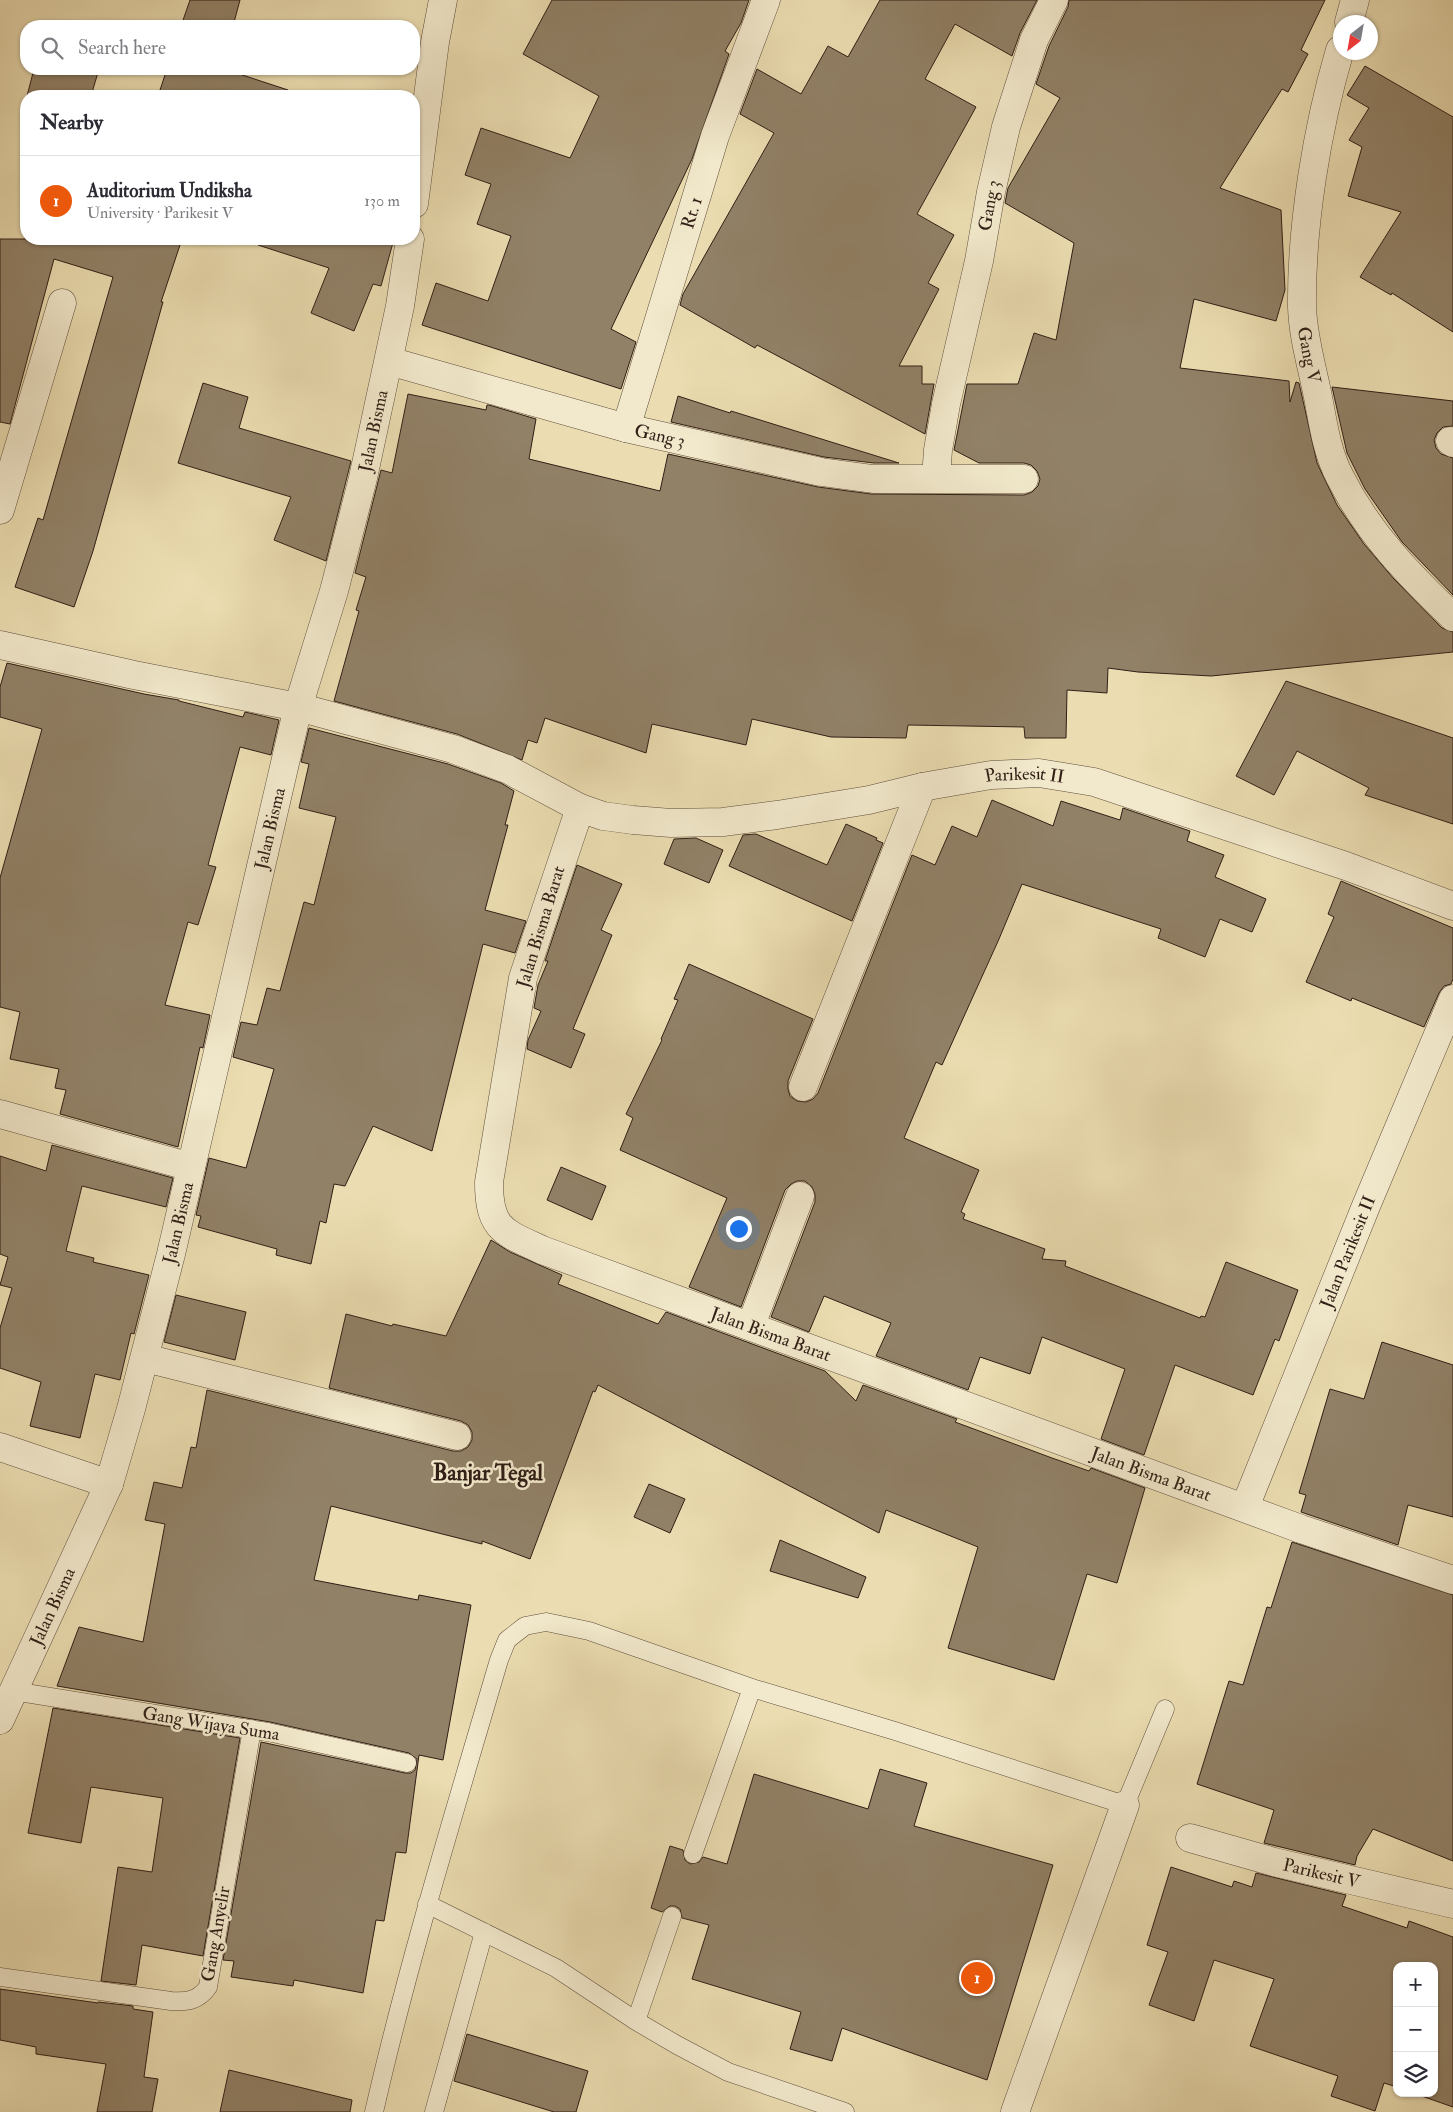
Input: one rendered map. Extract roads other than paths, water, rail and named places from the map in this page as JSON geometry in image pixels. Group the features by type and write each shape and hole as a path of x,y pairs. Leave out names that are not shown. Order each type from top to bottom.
{"street":[{"path":"420,154 430,71 443,0"},
{"name":"Rt. 1","path":"626,428 715,136 766,0"},
{"name":"Gang 3","path":"936,478 938,450 946,404 979,261 991,192 1006,127 1034,40 1054,0"},
{"path":"1351,15 1355,0"},
{"name":"Gang V","path":"1337,60 1322,117 1306,241 1302,308 1308,354 1325,433 1339,476 1370,527 1406,572 1453,618"},
{"name":"Jalan Bisma","path":"0,1720 109,1484 145,1358 298,707 334,591 389,361 409,245"},
{"path":"0,510 62,303"},
{"name":"Gang 3","path":"389,361 626,428 821,472 873,478 1024,479"},
{"path":"0,645 134,675 298,707 453,749 507,769 580,808"},
{"name":"Parikesit II","path":"580,808 603,816 633,820 723,822 869,800 922,787 991,775 1039,773 1094,782 1346,866 1453,906"},
{"path":"803,1087 922,787"},
{"name":"Jalan Bisma Barat","path":"580,808 523,978 489,1182 489,1204 495,1222 509,1235 542,1250 1301,1528 1453,1580"},
{"name":"Jalan Parikesit II","path":"1245,1507 1362,1216 1453,999"},
{"path":"0,1114 191,1167"},
{"path":"751,1326 800,1196"},
{"path":"145,1358 457,1436"},
{"path":"0,1447 109,1484"},
{"path":"1015,2112 1125,1805"},
{"name":"Parikesit V","path":"1190,1838 1274,1862 1453,1904"}],"lane":[{"path":"374,2112 427,1904 499,1660 508,1640 525,1626 546,1622 589,1631 752,1688 895,1731 1125,1805 1165,1709"},
{"path":"693,1854 752,1688"},
{"name":"Gang Wijaya Suma","path":"13,1691 252,1729 407,1763"},
{"name":"Gang Anyelir","path":"0,1977 171,2001 186,2002 196,1999 204,1993 208,1987 252,1729"},
{"path":"427,1904 556,1968 677,2046 728,2072 845,2112"},
{"path":"636,2020 672,1916"},
{"path":"434,2112 484,1932"}],"place":[{"name":"Auditorium Undiksha","path":"977,1978"}],"district":[{"name":"Banjar Tegal","path":"488,1473"}]}
